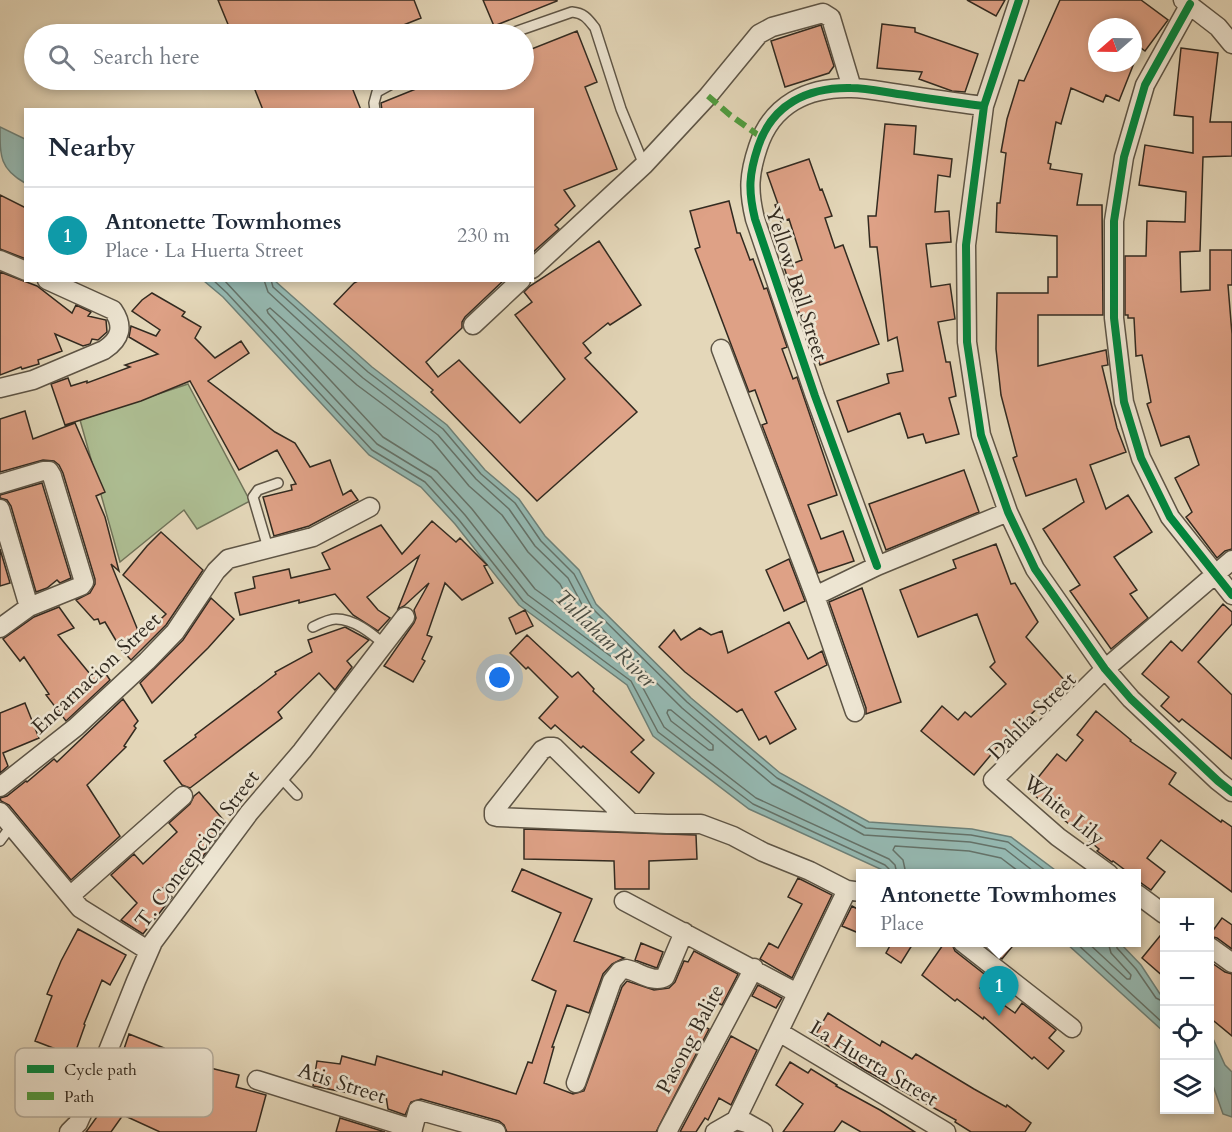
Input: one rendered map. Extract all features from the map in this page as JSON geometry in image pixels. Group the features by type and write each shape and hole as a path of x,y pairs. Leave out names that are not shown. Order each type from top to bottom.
{"street":[{"path":"1019,0 984,106 966,245 967,342 981,435 1008,512 1035,569 1105,669 1131,699 1218,782 1232,792"},
{"path":"1232,44 1218,27 1186,2 1145,85 1124,157 1114,221 1114,318 1124,402 1141,458 1170,517 1232,595"},
{"path":"534,267 644,165 708,96 759,34 772,27 823,13 831,18 835,27 852,88"},
{"name":"Yellow Bell Street","path":"877,566 754,219 749,195 751,169 767,124 777,112 805,96 829,90 852,88 984,106"},
{"path":"0,260 24,270"},
{"path":"0,388 33,380 104,350 114,344 120,334 120,320 113,310 51,282"},
{"path":"473,325 519,282"},
{"path":"721,349 815,596 855,712"},
{"path":"0,484 49,471 84,576 81,586 29,607 0,628"},
{"name":"Encarnacion Street","path":"0,788 76,727 147,661 175,632 220,565 228,559 313,537 370,507"},
{"path":"0,509 29,607"},
{"path":"815,596 877,566 1008,512"},
{"name":"Dahlia Street","path":"993,780 1105,669 1232,560"},
{"name":"T. Concepcion Street","path":"109,1048 149,951 249,813 280,777 405,617"},
{"path":"630,822 554,747 542,750 494,811 494,816 498,817 630,822 701,824 733,836 763,852 854,891 797,993 736,1120 715,1132"},
{"name":"White Lily","path":"993,780 1058,837 1102,869"},
{"path":"70,896 183,796"},
{"path":"6,819 80,908 149,951"},
{"path":"1141,897 1160,911"},
{"path":"624,901 754,968 797,993"},
{"path":"576,1083 612,981 620,971 626,969 654,979 665,977 684,932"},
{"path":"968,947 1072,1028"},
{"path":"1214,950 1232,963"},
{"name":"Pasong Balite","path":"667,1132 754,968"},
{"name":"La Huerta Street","path":"779,1032 946,1132"},
{"name":"Atis Street","path":"257,1080 413,1131"},
{"path":"413,1131 418,1110 496,1132"},
{"name":"T. Concepcion Street","path":"69,1132 81,1117"},
{"path":"736,1120 763,1132"}],"lane":[{"path":"534,25 572,12 580,13 588,19 595,28 621,109 644,165"},
{"path":"375,108 377,92 381,90"},
{"path":"268,548 253,497 258,490 278,483"},
{"path":"312,627 336,619 364,628 384,644"},
{"path":"280,777 297,795"},
{"path":"0,841 6,819"}],"green space":[{"path":"188,384 250,501 197,529 184,510 120,562 80,420"}],"water":[{"path":"0,127 24,139 24,182 6,167 0,146"},
{"name":"Tullahan River","path":"205,282 276,282 372,367 447,425 485,470 519,499 545,536 579,570 596,604 691,698 780,773 869,822 972,829 1011,837 1054,869 880,869 749,809 653,736 627,685 519,605 455,524 421,487 369,455 223,297"},
{"path":"1070,947 1124,947 1141,965 1160,994 1160,1028"},
{"path":"1214,1041 1225,1065 1232,1072 1232,1117 1223,1114 1214,1088"}],"building":[{"path":"218,0 414,0 421,18 406,24 228,24"},
{"path":"483,0 557,0 499,24 493,24"},
{"path":"967,0 1005,0 996,16"},
{"path":"1060,0 1141,0 1168,20 1145,51 1142,49 1142,18 1088,18 1088,72 1130,72 1119,101 1106,95 1103,102 1071,88 1061,124 1056,122 1048,163 1051,164 1050,169 1082,174 1077,205 1102,205 1103,315 1038,315 1038,366 1106,350 1108,365 1102,366 1117,428 1126,452 1090,465 1106,509 1128,495 1152,532 1114,557 1137,590 1130,594 1148,618 1111,649 1070,591 1080,585 1043,529 1084,502 1076,479 1026,496 1013,458 1017,456 1001,395 996,349 997,293 1048,293 1048,277 1057,277 1057,236 996,232 997,203 1000,203 1006,153 1001,152 1007,119 1019,80 1024,81"},
{"path":"882,24 915,28 915,32 978,54 965,92 952,91 919,79 922,72 877,68"},
{"path":"821,25 834,66 829,73 785,87 771,41"},
{"path":"577,31 597,82 585,87 617,169 564,190 575,206 555,225 559,229 534,251 534,108 382,108 381,103 413,90 534,90 534,48"},
{"path":"1181,48 1218,53 1210,122 1232,122 1232,156 1203,157 1200,251 1180,252 1181,292 1210,290 1210,250 1232,250 1232,285 1228,285 1232,334 1232,549 1225,551 1217,558 1186,517 1192,512 1175,478 1199,465 1189,436 1161,446 1147,404 1151,402 1142,355 1136,356 1134,318 1128,318 1128,315 1125,315 1125,256 1146,256 1147,221 1185,222 1186,192 1139,185 1145,145 1193,153 1193,117 1174,115"},
{"path":"255,90 353,90 360,108 262,108"},
{"path":"885,124 916,126 914,154 952,159 950,177 938,175 935,212 949,211 951,242 926,244 931,287 950,284 955,319 938,322 946,362 950,362 956,396 949,398 959,434 926,443 923,434 908,438 900,413 848,432 837,401 889,383 887,374 903,371 897,337 888,341 877,247 870,247 868,216 876,216"},
{"path":"809,159 832,216 825,218 835,248 843,245 879,344 820,365 810,339 808,340 784,267 802,260 789,219 781,222 775,205 778,204 767,173"},
{"path":"0,195 24,207 24,258 0,249"},
{"path":"729,201 737,233 740,233 750,260 753,259 764,289 767,288 787,347 782,349 793,379 797,377 837,495 808,505 821,539 843,531 854,561 818,573 762,425 767,423 755,390 749,392 695,249 700,247 690,211"},
{"path":"599,241 641,305 610,325 608,323 583,343 591,353 585,358 637,412 537,501 431,392 433,390 334,304 356,282 502,282 465,317 462,328 426,362 438,377 459,360 520,423 565,379 515,315 532,302 524,292"},
{"path":"0,272 37,286 72,313 76,305 91,312 88,316 106,320 107,332 98,340 92,339 90,344 83,346 55,334 62,351 38,360 39,364 22,369 21,367 0,375"},
{"path":"152,293 185,312 182,316 201,327 195,338 215,358 241,341 249,353 208,381 275,432 295,443 310,467 330,460 343,495 351,490 358,500 309,526 274,536 263,497 292,490 291,485 296,484 277,450 239,470 190,381 141,401 65,425 51,384 68,378 71,386 87,381 87,383 130,367 125,365 158,354 129,337 131,326 156,336 160,330 132,311"},
{"path":"25,411 33,439 75,423 105,492 96,496 105,517 119,571 111,564 141,638 166,614 123,575 147,546 161,532 203,570 166,625 131,660 121,649 105,622 100,624 98,619 94,620 76,600 90,593 95,579 59,465 54,461 43,460 0,472 0,419"},
{"path":"964,470 979,512 886,550 869,504"},
{"path":"42,483 71,578 60,583 57,580 47,588 36,592 11,506 7,500 0,498 0,495"},
{"path":"432,521 456,542 460,538 487,565 484,566 493,583 462,600 445,583 427,635 432,637 422,659 425,661 413,682 384,666 414,623 416,618 414,610 429,583 398,609 419,556 367,597 378,610 390,618 378,631 353,615 335,594 299,603 299,600 240,615 235,593 255,588 253,577 289,569 291,578 330,569 322,553 381,525 402,554"},
{"path":"996,544 1011,584 1015,583 1038,622 1026,637 1066,682 1005,738 974,775 921,731 942,706 958,720 965,712 971,717 1006,684 990,667 995,662 977,614 918,637 900,590 956,568 953,560"},
{"path":"0,549 10,583 0,586"},
{"path":"789,559 805,601 784,611 766,570"},
{"path":"862,588 901,702 866,714 866,708 829,602"},
{"path":"211,598 234,619 152,703 140,683 183,640"},
{"path":"1223,604 1232,612 1232,624 1198,662 1232,695 1232,759 1182,719 1179,722 1161,706 1169,697 1142,674 1171,641 1182,651"},
{"path":"59,607 74,628 58,635 90,674 96,670 100,677 106,674 110,680 66,721 46,695 49,694 24,657 20,661 3,639 34,617"},
{"path":"525,610 533,626 516,634 509,618"},
{"path":"789,622 808,659 822,651 827,665 775,692 796,729 770,744 766,736 759,740 742,709 737,712 685,672 659,647 674,630 681,640 700,628 711,635 722,631 728,653"},
{"path":"345,627 369,640 347,661 352,667 335,690 319,673 278,712 282,718 190,788 182,785 164,761 276,674 275,672 312,652 308,640"},
{"path":"527,635 572,677 578,672 594,689 593,691 644,740 631,752 654,773 639,793 555,725 551,729 539,718 558,697 528,667 526,669 510,653"},
{"path":"123,699 138,721 134,726 136,728 124,746 126,747 87,785 120,836 71,880 9,805 0,798 7,796 27,782 54,759 57,762"},
{"path":"25,703 39,738 3,753 8,766 0,773 0,713"},
{"path":"1096,711 1130,741 1176,773 1169,784 1221,822 1222,820 1232,827 1232,892 1161,840 1147,858 1165,872 1151,890 1141,883 1141,869 1124,869 1112,862 1028,790 1057,754 1066,761 1083,740 1077,735"},
{"path":"199,792 227,824 201,859 198,856 163,888 172,897 143,934 121,920 137,903 111,875 134,854 143,864 177,832 169,823 190,804"},
{"path":"524,829 696,835 697,859 649,861 649,889 615,889 614,861 524,859"},
{"path":"522,869 592,899 574,941 624,958 612,964 603,974 589,1013 567,1005 552,1047 554,1047 544,1083 573,1094 584,1091 622,987 627,981 654,990 669,988 675,982 684,961 688,962 694,951 738,974 722,1005 712,1000 699,1024 709,1029 656,1132 507,1132 499,1121 421,1099 411,1102 405,1115 388,1109 386,1096 350,1087 349,1093 313,1086 317,1061 340,1064 342,1056 375,1065 377,1056 442,1075 443,1071 516,1094 528,1062 532,1063 556,991 532,980 561,913 512,891"},
{"path":"798,878 832,895 792,978 760,959 769,943 778,948 802,904 788,897"},
{"path":"852,906 856,908 856,932 842,926"},
{"path":"1222,918 1232,925 1232,949 1214,937 1214,929"},
{"path":"78,929 126,955 110,985 102,980 77,1048 53,1048 35,1041 52,996 47,994"},
{"path":"1160,936 1160,974 1142,958"},
{"path":"641,943 663,952 657,968 635,960"},
{"path":"889,947 911,947 901,963 886,953"},
{"path":"942,947 953,947 955,951 988,977 980,988 1015,1013 1022,1003 1056,1030 1049,1038 1064,1051 1048,1069 1034,1057 1032,1059 984,1017 983,1019 957,999 955,1001 922,975"},
{"path":"987,947 1012,947 1002,959"},
{"path":"1214,964 1232,974 1232,1036 1214,1021"},
{"path":"758,985 782,998 776,1008 752,996"},
{"path":"828,1013 880,1046 882,1041 912,1059 916,1054 1006,1107 1007,1105 1031,1123 1025,1132 971,1132 955,1122 956,1120 865,1070 814,1037"},
{"path":"129,1034 164,1048 124,1048"},
{"path":"731,1036 757,1050 731,1105 719,1098 708,1120 705,1118 696,1132 680,1132"},
{"path":"790,1062 808,1073 811,1069 915,1132 861,1132 842,1121 834,1132 783,1132 803,1104 776,1085"},
{"path":"213,1069 239,1075 236,1087 266,1095 256,1132 160,1132 127,1117 213,1117"},
{"path":"97,1117 122,1117 111,1132 86,1132"},
{"path":"340,1118 385,1132 336,1132"}],"marked path":[{"path":"708,96 761,137"}],"cycle path":[{"path":"1019,0 984,106 966,245 967,342 981,435 1008,512 1035,569 1105,669 1131,699 1232,792"},
{"path":"1190,4 1145,85 1124,157 1114,221 1114,318 1124,402 1141,458 1170,517 1232,595"},
{"path":"877,566 815,396 755,219 750,191 753,166 764,132 772,120 794,101 820,91 835,88 865,89 984,106"}],"place":[{"name":"Antonette Towmhomes","path":"999,1016"}]}
